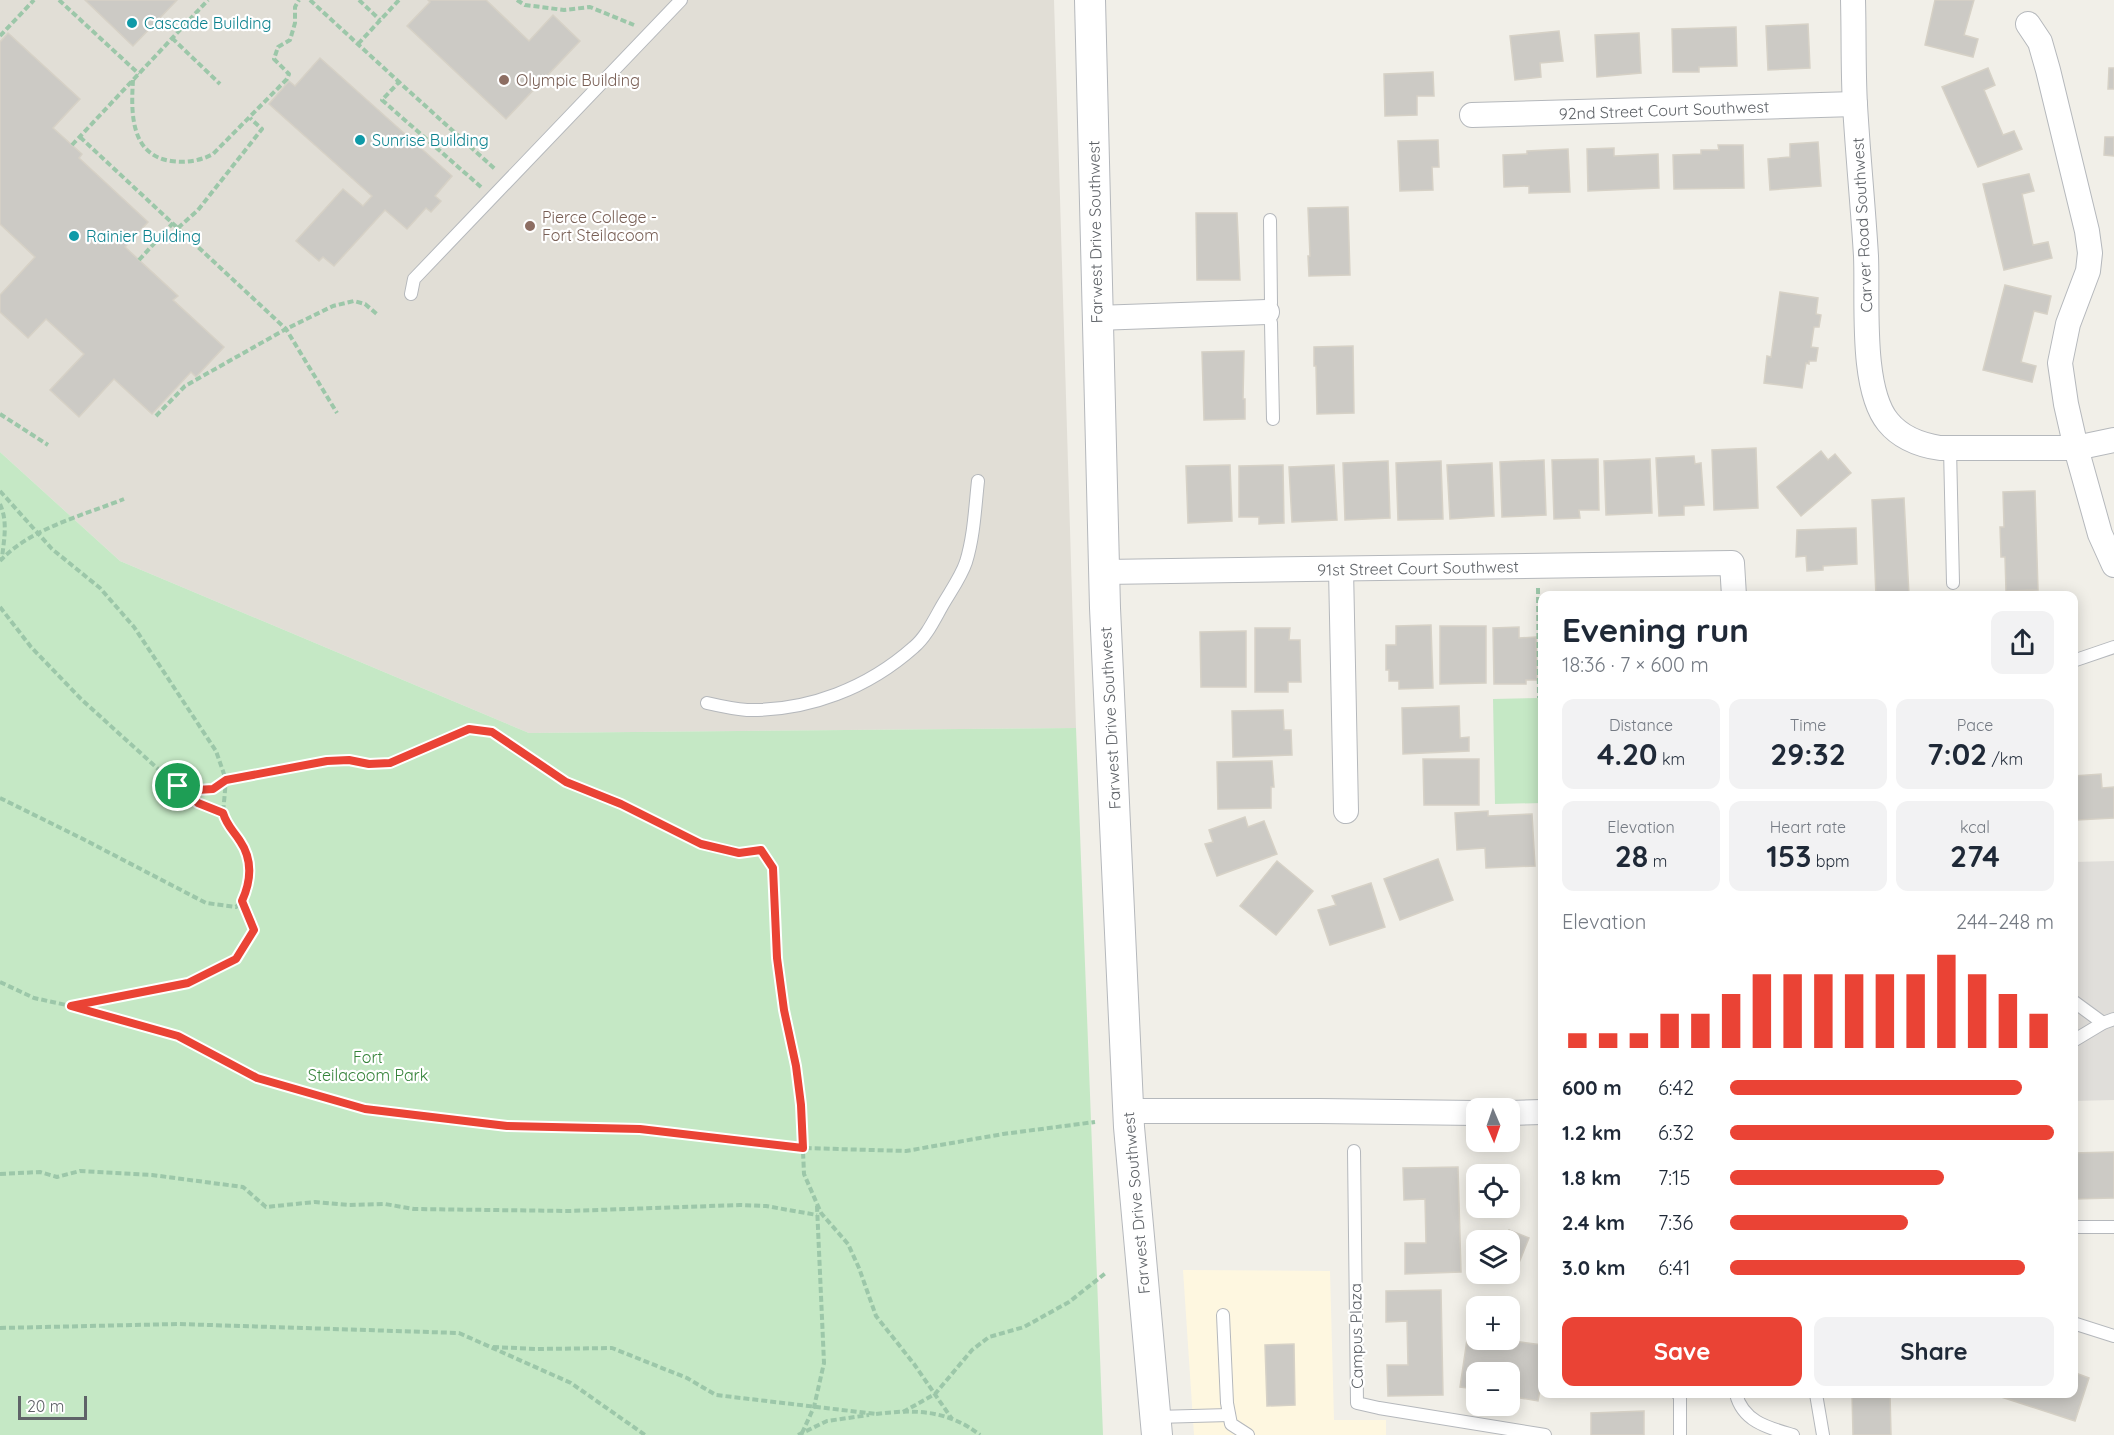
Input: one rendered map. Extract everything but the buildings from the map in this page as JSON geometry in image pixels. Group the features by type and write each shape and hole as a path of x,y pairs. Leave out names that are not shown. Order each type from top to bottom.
{"street":[{"name":"Farwest Drive Southwest","path":"1090,0 1104,572 1128,1111 1156,1426"},
{"name":"Carver Road Southwest","path":"1853,0 1855,104 1866,258 1867,339 1872,382 1878,404 1887,422 1906,438 1924,446 1950,448"},
{"path":"2028,24 2040,42 2048,70 2087,231 2090,253 2088,271 2068,324 2060,363 2076,448 2100,534 2114,565"},
{"name":"92nd Street Court Southwest","path":"1472,116 1855,104"},
{"path":"1096,318 1267,312"},
{"path":"1950,448 2076,448 2114,440"},
{"name":"91st Street Court Southwest","path":"1104,572 1732,563 1734,591"},
{"path":"1341,569 1346,811"},
{"path":"1128,1111 1466,1113"},
{"path":"1520,1113 1538,1112"}],"lane":[{"path":"411,294 414,279 681,0"},
{"path":"1270,220 1271,303 1267,312 1270,323 1273,419"},
{"path":"1950,448 1953,583"},
{"path":"707,703 746,710 781,708 820,701 853,689 915,646 932,624 965,564 972,536 978,481"},
{"path":"2078,659 2114,647"},
{"path":"2078,1004 2108,1021"},
{"path":"2078,1038 2108,1021"},
{"name":"Campus Plaza","path":"1354,1151 1357,1403 1545,1435"},
{"path":"2078,1227 2114,1227"},
{"path":"1223,1316 1229,1415 1231,1424 1248,1435"},
{"path":"2078,1325 2114,1336"},
{"path":"1680,1398 1680,1435"},
{"path":"1737,1398 1750,1418 1761,1425 1793,1435"},
{"path":"1817,1398 1823,1435"},
{"path":"1156,1426 1229,1415"}],"path":[{"path":"0,36 34,0"},
{"path":"59,0 139,74"},
{"path":"72,145 208,0"},
{"path":"133,80 131,111 140,142 154,156 166,160 179,162 204,159 213,154 287,79 289,74 274,59 278,47 290,40 296,23 295,8 299,0"},
{"path":"310,0 496,171"},
{"path":"359,0 380,20"},
{"path":"358,44 399,0"},
{"path":"517,0 525,5 564,10 590,8 630,22 638,28"},
{"path":"172,39 220,84"},
{"path":"399,82 382,100 481,187"},
{"path":"178,228 198,210 262,129 250,118"},
{"path":"80,137 286,328 338,413"},
{"path":"139,260 173,224"},
{"path":"156,416 185,386 286,328 333,306 354,301 365,304 378,315"},
{"path":"0,414 48,445"},
{"path":"0,491 52,549 100,588 134,627 216,751 226,780 223,813 227,826 241,843 250,866 249,885 242,901 236,907 206,903 0,798"},
{"path":"1,560 9,551 38,533 124,499"},
{"path":"0,504 5,524 1,560"},
{"path":"1537,566 1538,632"},
{"path":"0,607 31,648 81,699 198,803 223,813"},
{"path":"178,786 197,790 213,789 226,780 327,761 390,763 469,729 492,732 566,782 621,804 701,844 739,853 761,850 773,868 777,958 801,1105 804,1174 821,1213 848,1244 876,1317 914,1364 952,1419"},
{"path":"71,1006 188,983 236,959 254,930 242,901"},
{"path":"0,982 34,998 178,1036 257,1078 365,1109 507,1126 640,1129 803,1148 906,1151 1003,1134 1095,1122"},
{"path":"0,1174 40,1173 57,1177 80,1172 152,1175 243,1187 266,1207 315,1202 349,1205 385,1204 414,1209 569,1211 740,1205 766,1206 817,1215"},
{"path":"800,1434 814,1407 824,1363 817,1203"},
{"path":"903,1412 935,1394 972,1350 989,1337 1024,1327 1068,1302 1107,1272"},
{"path":"0,1328 178,1324 459,1333 571,1383 645,1435"},
{"path":"489,1347 612,1348 687,1378 716,1395 876,1414"},
{"path":"800,1434 827,1421 903,1412 940,1413 981,1435"}],"shaded area":[{"name":"Pierce College - Fort Steilacoom","path":"0,0 1054,0 1076,728 529,733 120,561 0,452"},
{"path":"2114,861 2114,1100 2078,1101 2078,862"},
{"path":"1183,1270 1330,1271 1334,1420 1386,1420 1386,1435 1194,1435"}],"green space":[{"name":"Fort Steilacoom Park","path":"0,452 120,561 529,733 1076,728 1103,1435 0,1435"},
{"path":"1538,698 1538,803 1495,804 1493,699"}],"place":[{"name":"Cascade Building","path":"132,23"},
{"name":"Olympic Building","path":"504,80"},
{"name":"Sunrise Building","path":"360,140"},
{"name":"Pierce College - Fort Steilacoom","path":"530,226"},
{"name":"Rainier Building","path":"74,236"}],"route":[{"path":"469,729 492,732 566,782 621,804 701,844 739,853 761,850 773,868 777,958 784,1010 796,1066 803,1148 640,1129 507,1126 365,1109 257,1078 178,1036 71,1006 188,983 236,959 254,930 242,901 249,885 250,866 241,843 227,826 223,813 198,803 178,786 197,790 213,789 226,780 327,761 390,763 469,729"}]}
